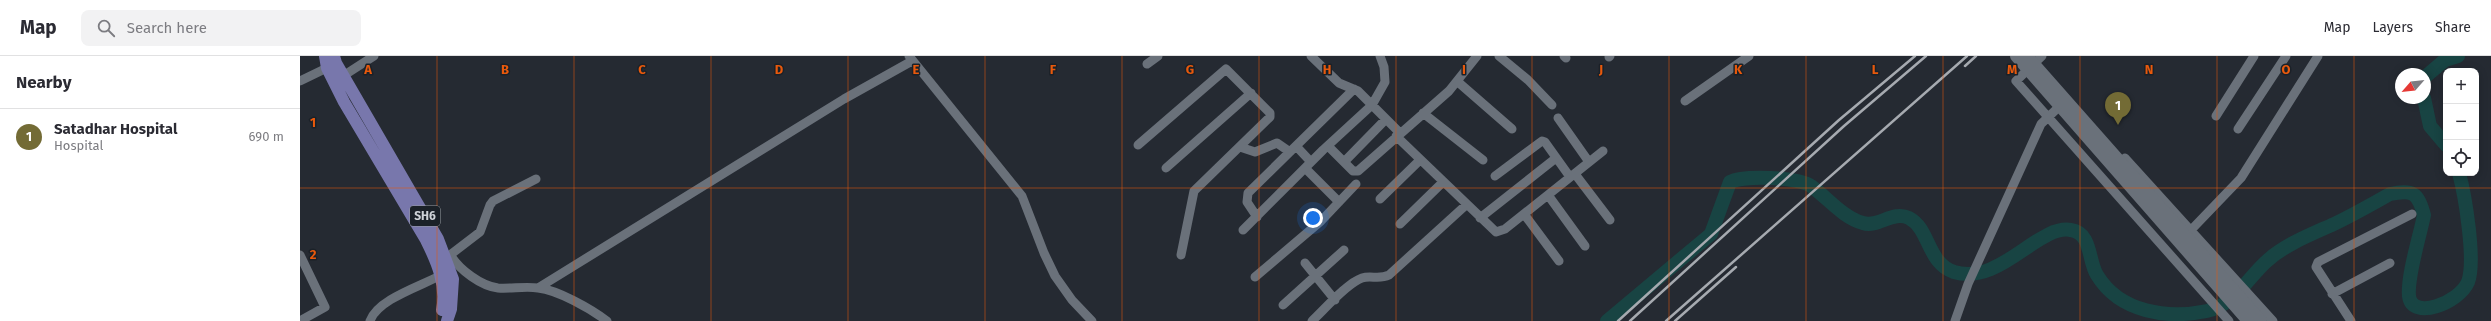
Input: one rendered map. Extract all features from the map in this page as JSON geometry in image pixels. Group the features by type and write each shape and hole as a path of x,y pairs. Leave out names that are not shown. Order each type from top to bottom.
{"main road":[{"path":"2016,56 2248,321"},
{"path":"2035,58 2261,321"},
{"name":"SH6","path":"330,61 343,76 356,97 438,239 444,258 445,273 444,298 439,321"},
{"name":"SH6","path":"330,61 344,102 359,129 426,240 444,258"},
{"name":"SH6","path":"445,273 452,287 451,309 447,321"}],"street":[{"path":"343,76 374,56"},
{"path":"1147,64 1158,56"},
{"path":"1311,56 1339,83 1354,89 1372,105 1386,119 1420,160 1490,229 1500,232 1603,151"},
{"path":"1243,230 1372,105 1385,82 1384,67 1380,56"},
{"path":"1499,56 1528,80 1552,105"},
{"path":"1685,101 1749,56"},
{"path":"2216,116 2254,56"},
{"path":"2238,129 2286,56"},
{"path":"2192,229 2241,178 2316,59 2306,56"},
{"path":"1328,146 1353,171 1358,171 1458,82 1475,57"},
{"path":"538,288 910,58 1022,196 1044,253 1055,276 1072,300 1092,321"},
{"path":"2229,321 2016,81 2035,58 2068,98 2192,229 2274,321"},
{"path":"300,81 330,61"},
{"path":"1138,145 1222,70 1230,70 1268,109 1270,116 1194,191 1181,255"},
{"path":"1458,82 1512,129"},
{"path":"1257,217 1246,198 1354,89"},
{"path":"1166,168 1251,93"},
{"path":"1955,321 1968,284 1979,263 2041,124 2047,116 2068,98"},
{"path":"1423,113 1483,160"},
{"path":"1558,118 1589,162"},
{"path":"1344,162 1386,119"},
{"path":"1495,176 1542,141 1610,220"},
{"path":"1240,146 1255,152 1277,143 1293,149 1309,165 1339,202"},
{"path":"1480,218 1556,158"},
{"path":"1380,199 1420,160"},
{"path":"536,179 493,201 490,205 480,232 444,258 490,286 498,288 538,288 550,290 597,313 607,321"},
{"path":"1400,224 1443,182"},
{"path":"1255,277 1321,221 1356,184"},
{"path":"1548,195 1585,246"},
{"path":"1312,321 1362,278 1376,279 1388,275 1466,205"},
{"path":"1524,214 1559,262"},
{"path":"2350,321 2316,267 2318,262 2412,214"},
{"path":"1283,305 1344,250"},
{"path":"300,255 325,304 325,307 312,318 300,321"},
{"path":"1305,263 1335,300"},
{"path":"2332,294 2390,263"},
{"path":"370,321 388,301 445,273"}],"waterway":[{"path":"2431,72 2445,60 2458,56"},
{"path":"2425,104 2430,126 2443,141"},
{"path":"1607,321 1711,234 1730,182 1746,178 1784,179 1805,183 1811,186 1848,216 1863,223 1874,223 1897,216 1909,218 1916,223 1921,230 1933,254 1945,268 1954,272 1971,274 1987,270 2003,263 2045,236 2058,231 2071,230 2078,232 2083,236 2086,242 2097,275 2107,288 2118,298 2146,310 2177,314 2207,311 2217,308 2233,297 2268,260 2283,249 2348,217 2390,194 2404,192 2413,194 2417,197 2424,215 2412,267 2409,296 2412,303 2418,307 2427,308 2436,306 2455,297 2463,290 2468,282 2471,259 2469,228 2460,176"}],"railway":[{"path":"1618,321 1839,120 1915,56"},
{"path":"1630,321 1844,126 1926,56"},
{"path":"1666,321 1967,56"},
{"path":"1965,66 1976,56"},
{"path":"1675,321 1736,267"}],"place":[{"name":"Satadhar Hospital","path":"2118,125"}]}
